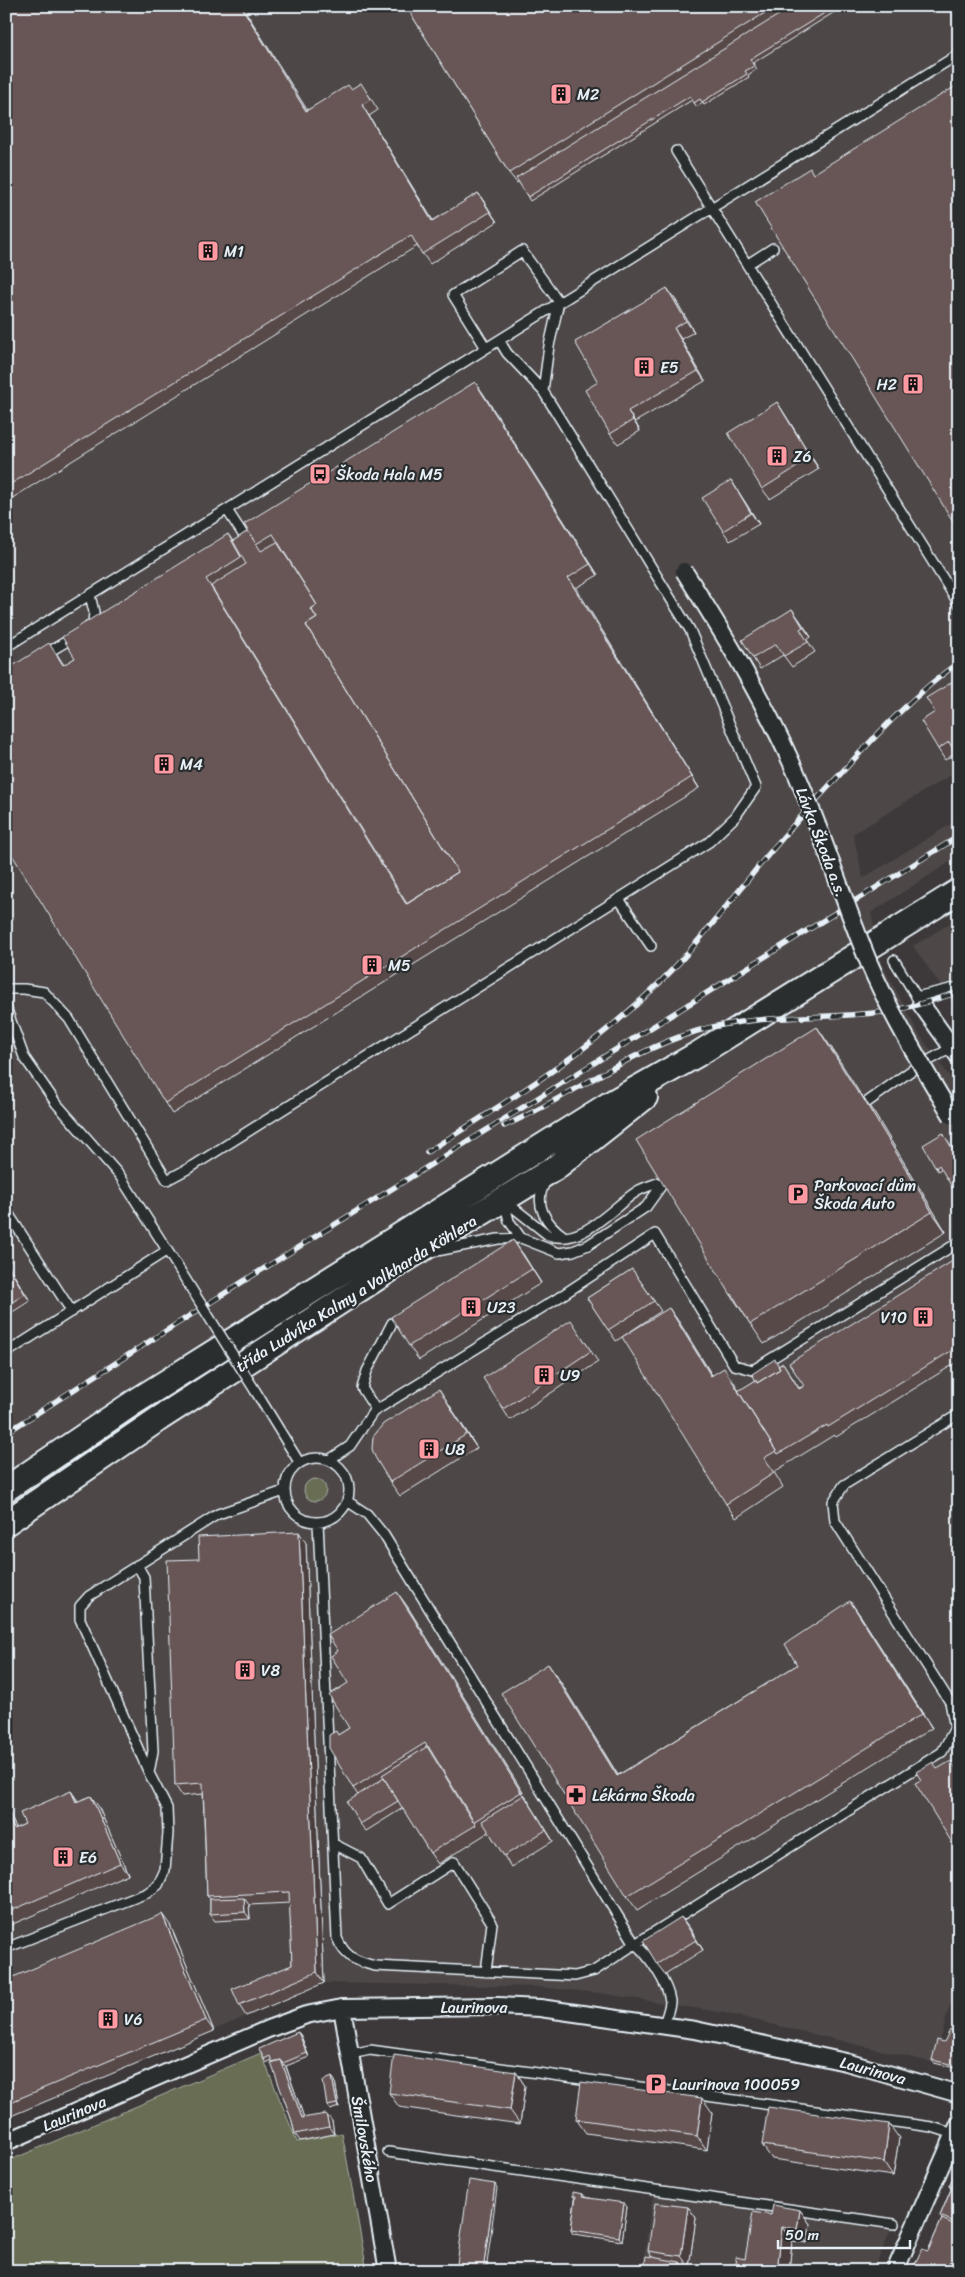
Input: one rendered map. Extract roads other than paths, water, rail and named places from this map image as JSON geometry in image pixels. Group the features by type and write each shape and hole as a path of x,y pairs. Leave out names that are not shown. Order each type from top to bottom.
{"street":[{"name":"Lávka Škoda a.s.","path":"684,571 725,636 762,701 793,767 870,965 904,1035 952,1116"},
{"name":"třída Ludvíka Kalmy a Volkharda Köhlera","path":"6,1523 160,1418 411,1256 608,1105 698,1054 959,891"},
{"path":"919,1000 955,1053"},
{"name":"třída Ludvíka Kalmy a Volkharda Köhlera","path":"6,1489 133,1403 498,1190 555,1168 698,1054"},
{"name":"Laurinova","path":"6,2142 268,2029 306,2016 342,2008 489,2006 540,2008 664,2024 846,2062 959,2094"},
{"name":"Šmilovského","path":"342,2008 388,2271"},
{"path":"895,2271 957,2129"}],"lane":[{"path":"6,646 959,54"},
{"path":"676,150 959,604"},
{"path":"748,264 773,248"},
{"path":"486,348 453,295 522,251 559,302 547,354 543,391"},
{"path":"6,989 24,988 44,992 69,1019 167,1180 202,1161 709,842 735,817 756,787 690,630 543,391 507,353 499,340"},
{"path":"227,510 244,536"},
{"path":"39,658 93,623 94,612 90,595"},
{"path":"619,899 651,946"},
{"path":"894,960 919,1000 959,987"},
{"path":"6,1007 24,1057 56,1103 120,1176 299,1462"},
{"path":"866,1103 912,1070 955,1053"},
{"path":"555,1168 542,1187 540,1196 541,1206 546,1221 554,1230 566,1237"},
{"path":"498,1190 548,1235 556,1238 566,1237 586,1230 637,1191 664,1182 679,1171"},
{"path":"411,1256 498,1239 521,1238 560,1253 573,1252 588,1245 646,1207 664,1182"},
{"path":"498,1190 509,1221 521,1238"},
{"path":"6,1210 72,1312"},
{"path":"329,1460 350,1446 376,1410 558,1298 655,1234 734,1364 753,1370 959,1242"},
{"path":"6,1353 166,1250"},
{"path":"376,1410 362,1388 367,1371 392,1324"},
{"path":"318,1522 337,1938 342,1950 359,1962 374,1966 575,1976 594,1971 942,1752 955,1728 950,1702 835,1521 833,1502 844,1486 959,1414"},
{"path":"309,1458 329,1460 344,1473 349,1492 347,1501 335,1516 318,1522 299,1517 291,1510 284,1491 286,1480 291,1470 299,1462 309,1458"},
{"path":"6,1948 147,1893 158,1884 164,1870 168,1833 167,1808 149,1773 80,1619 80,1606 89,1596 218,1514 284,1491"},
{"path":"347,1501 367,1514 384,1535 635,1944 645,1952 660,1975 670,2000 664,2024"},
{"path":"137,1565 144,1578 153,1751 149,1773"},
{"path":"334,1844 361,1858 388,1904 454,1862 492,1923 486,1972"},
{"path":"351,2054 370,2050 957,2129"},
{"path":"388,2152 894,2224"}],"railway":[{"path":"427,1152 493,1111 556,1068 617,1021 646,995 685,956 776,846 858,755 913,700 959,662"},
{"path":"6,1433 247,1279 959,836"},
{"path":"504,1126 647,1051 697,1031 720,1025 766,1019 892,1011 959,992"}],"place":[{"name":"M2","path":"561,94"},
{"name":"M1","path":"208,251"},
{"name":"E5","path":"644,367"},
{"name":"H2","path":"913,384"},
{"name":"Z6","path":"777,456"},
{"name":"Škoda Hala M5","path":"320,474"},
{"name":"M4","path":"164,764"},
{"name":"M5","path":"372,965"},
{"name":"Parkovací dům Škoda Auto","path":"798,1194"},
{"name":"U23","path":"471,1307"},
{"name":"V10","path":"923,1317"},
{"name":"U9","path":"544,1375"},
{"name":"U8","path":"429,1449"},
{"name":"V8","path":"245,1670"},
{"name":"Lékárna Škoda","path":"576,1795"},
{"name":"E6","path":"63,1857"},
{"name":"V6","path":"108,2019"},
{"name":"Laurinova 100059","path":"656,2084"}]}
